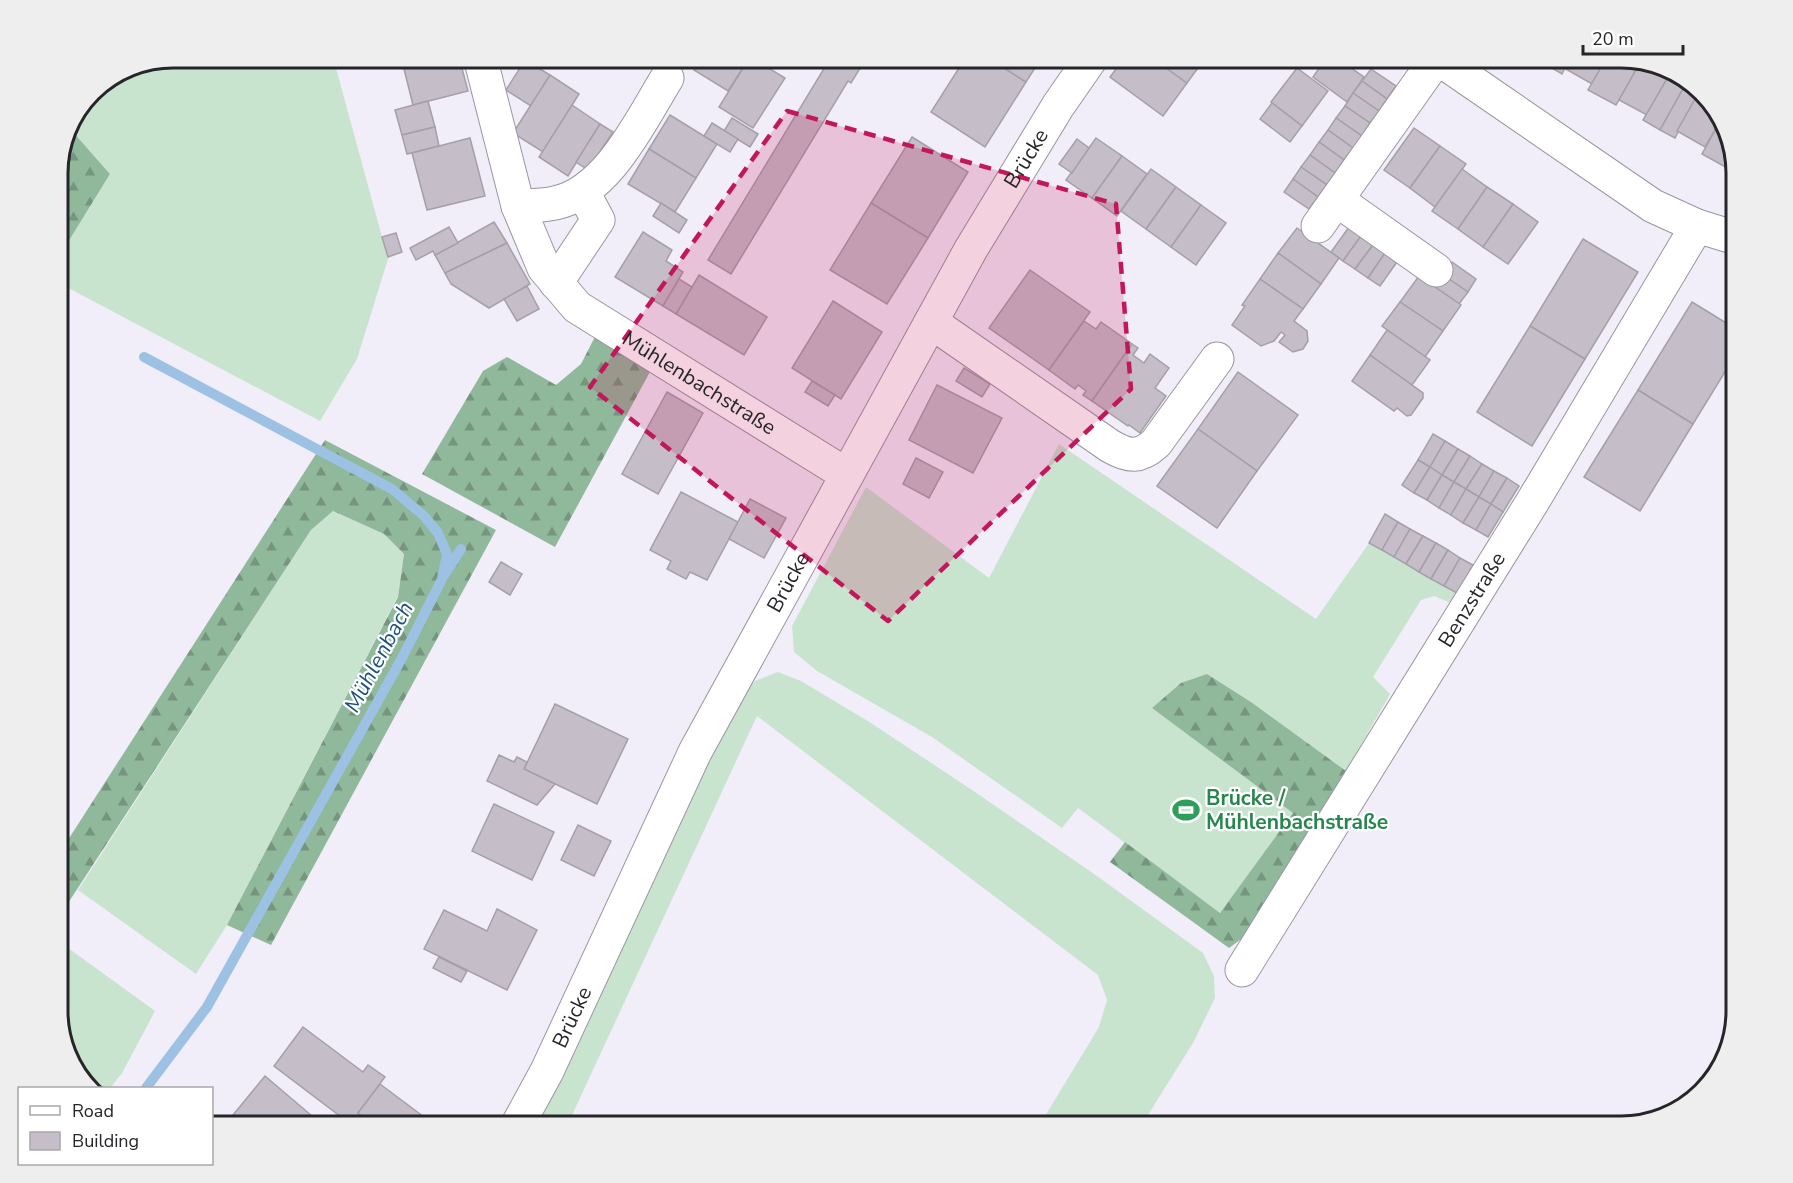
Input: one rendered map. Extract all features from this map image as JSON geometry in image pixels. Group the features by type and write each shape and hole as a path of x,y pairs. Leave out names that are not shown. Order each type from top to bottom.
{"street":[{"name":"Mühlenbachstraße","path":"483,68 518,206 544,268 577,308 848,475"},
{"name":"Brücke","path":"522,1116 547,1071 695,752 1011,180 1084,68"},
{"path":"1318,226 1428,68"},
{"path":"1452,68 1653,206 1697,226 1726,235"},
{"path":"518,206 556,203 583,192 616,160 667,78"},
{"path":"556,283 597,220 583,192"},
{"path":"1337,200 1436,270"},
{"name":"Benzstraße","path":"1242,970 1533,501 1697,226"},
{"path":"931,322 1110,446 1131,455 1145,452 1156,443 1217,359"}],"highlighted area":[{"path":"787,111 1116,204 1131,389 888,621 590,387"}],"green space":[{"path":"172,68 336,68 388,259 357,359 320,421 68,288 68,242 110,174 75,134 89,109 103,94 132,75"},
{"path":"75,134 110,174 68,242 68,165"},
{"path":"601,325 651,370 555,547 422,474 483,371 507,357 556,385 581,364"},
{"path":"325,440 496,530 271,945 227,925 398,597 404,554 384,534 333,511 311,530 68,903 68,840"},
{"path":"1059,444 1316,619 1369,543 1457,593 1451,603 1434,596 1421,600 1373,677 1390,694 1346,771 1251,702 1207,674 1152,708 1294,813 1220,913 1078,808 1062,828 932,737 817,671 794,652 792,626 866,487 989,578"},
{"path":"333,511 384,534 404,554 398,596 227,925 196,974 78,890 311,530"},
{"path":"778,672 801,681 871,723 1097,876 1203,953 1214,976 1215,998 1193,1043 1147,1116 1045,1116 1099,1027 1107,1000 1098,975 757,716 572,1116 540,1116 568,1065 704,762 733,707 755,681"},
{"path":"1207,674 1251,702 1346,771 1263,916 1248,934 1229,948 1110,862 1125,842 1220,913 1293,813 1152,708 1181,683"},
{"path":"68,948 155,1011 122,1073 111,1087 101,1087 75,1051 68,1018"}],"building":[{"path":"404,68 462,68 468,91 413,105"},
{"path":"520,68 538,68 550,75 531,106 506,90"},
{"path":"695,68 743,68 728,91 694,70"},
{"path":"743,68 768,68 785,78 753,128 719,107"},
{"path":"824,68 860,68 851,83 848,81 731,274 708,260"},
{"path":"959,68 1004,68 1026,82 985,147 931,112"},
{"path":"1004,68 1035,68 1026,82"},
{"path":"1117,68 1166,68 1187,83 1163,116 1110,77"},
{"path":"1166,68 1198,68 1187,83"},
{"path":"1297,68 1328,91 1302,126 1271,102"},
{"path":"1319,68 1351,68 1364,77 1347,102 1313,77"},
{"path":"1552,68 1565,68 1562,74"},
{"path":"1564,68 1601,68 1592,84"},
{"path":"1601,68 1637,69 1616,105 1588,90"},
{"path":"1371,69 1396,86 1387,99 1362,81"},
{"path":"1637,69 1667,78 1647,115 1619,100"},
{"path":"550,75 579,94 543,152 513,133"},
{"path":"1667,78 1683,88 1660,130 1643,120"},
{"path":"1362,81 1387,99 1379,111 1353,93"},
{"path":"1683,88 1695,99 1675,138 1660,130"},
{"path":"1353,93 1379,111 1370,123 1345,106"},
{"path":"1695,99 1708,114 1716,128 1705,147 1677,131"},
{"path":"428,101 435,127 402,135 395,110"},
{"path":"1272,103 1302,126 1290,142 1260,119"},
{"path":"572,105 600,124 568,176 539,157"},
{"path":"1345,106 1370,123 1362,136 1336,118"},
{"path":"670,115 717,144 696,178 649,149"},
{"path":"732,118 758,134 750,147 724,131"},
{"path":"1336,118 1362,136 1353,148 1328,130"},
{"path":"712,123 738,139 730,152 704,136"},
{"path":"600,124 613,132 588,170 576,162"},
{"path":"435,127 439,146 407,154 402,135"},
{"path":"1414,128 1440,146 1410,188 1384,170"},
{"path":"1716,129 1725,167 1702,154"},
{"path":"1328,130 1353,148 1344,160 1319,142"},
{"path":"912,137 968,172 928,238 871,203"},
{"path":"470,138 485,196 427,210 412,153"},
{"path":"1096,138 1122,156 1092,198 1066,180"},
{"path":"1077,139 1089,148 1072,173 1059,164"},
{"path":"1319,142 1344,160 1335,173 1310,155"},
{"path":"1440,146 1466,164 1435,207 1410,188"},
{"path":"649,149 696,178 675,212 628,184"},
{"path":"1310,155 1335,173 1327,185 1301,167"},
{"path":"1122,156 1147,174 1117,216 1092,198"},
{"path":"1301,167 1327,185 1318,197 1293,179"},
{"path":"1151,169 1176,187 1146,229 1121,211"},
{"path":"1462,169 1487,187 1458,229 1432,211"},
{"path":"1293,179 1318,197 1309,209 1284,192"},
{"path":"1176,187 1201,205 1171,247 1146,229"},
{"path":"1487,187 1513,204 1483,247 1458,229"},
{"path":"661,203 687,220 679,233 653,216"},
{"path":"871,203 928,238 887,304 830,270"},
{"path":"1513,204 1538,222 1508,264 1483,247"},
{"path":"1201,205 1226,223 1196,265 1171,247"},
{"path":"494,222 507,243 445,273 435,255"},
{"path":"449,227 458,243 435,255 433,251 416,260 410,248"},
{"path":"1349,227 1361,236 1343,261 1331,252"},
{"path":"1297,228 1339,258 1321,284 1278,253"},
{"path":"643,232 672,250 666,261 683,272 663,306 615,277"},
{"path":"396,233 402,252 388,257 382,237"},
{"path":"1361,236 1373,245 1355,269 1343,261"},
{"path":"1583,239 1638,272 1585,359 1530,326"},
{"path":"507,243 530,284 489,308 451,284 445,273"},
{"path":"1373,245 1385,253 1368,278 1355,269"},
{"path":"1278,253 1321,284 1303,309 1260,279"},
{"path":"1385,253 1397,262 1380,286 1368,278"},
{"path":"1452,262 1476,279 1468,292 1443,275"},
{"path":"1030,270 1090,312 1049,370 989,328"},
{"path":"699,275 767,317 744,355 676,314"},
{"path":"1443,275 1468,292 1459,304 1435,287"},
{"path":"1419,276 1461,305 1443,331 1400,302"},
{"path":"679,279 692,287 676,314 663,306"},
{"path":"1260,279 1303,309 1294,321 1307,331 1308,341 1303,349 1293,352 1279,342 1285,335 1281,332 1274,341 1261,346 1232,325 1245,306 1242,305"},
{"path":"527,286 539,309 517,321 504,299"},
{"path":"833,301 882,332 841,399 792,368"},
{"path":"1400,302 1443,331 1425,357 1382,326"},
{"path":"1692,302 1726,323 1726,370 1693,424 1638,390"},
{"path":"1084,321 1096,329 1101,322 1132,344 1092,401 1083,395 1086,391 1078,385 1075,389 1049,370"},
{"path":"1530,326 1585,359 1532,446 1477,412"},
{"path":"1387,330 1430,360 1412,385 1370,355"},
{"path":"1132,344 1138,348 1133,355 1144,363 1150,354 1169,368 1155,388 1166,396 1140,433 1092,401"},
{"path":"1370,355 1423,393 1423,398 1411,415 1407,416 1397,408 1394,411 1352,381"},
{"path":"964,368 990,384 982,397 956,381"},
{"path":"1238,372 1298,415 1257,471 1198,429"},
{"path":"812,381 835,395 828,406 805,392"},
{"path":"937,385 1002,418 973,473 909,440"},
{"path":"1638,390 1693,424 1640,511 1584,477"},
{"path":"667,392 703,413 658,494 622,474"},
{"path":"1198,429 1257,471 1217,528 1157,486"},
{"path":"1433,434 1445,441 1430,467 1418,460"},
{"path":"1445,441 1458,449 1442,475 1430,467"},
{"path":"1458,449 1470,456 1454,482 1442,475"},
{"path":"1470,456 1482,464 1466,489 1454,482"},
{"path":"916,458 943,472 929,498 903,484"},
{"path":"1418,460 1430,467 1414,493 1402,485"},
{"path":"1482,464 1494,471 1479,497 1466,489"},
{"path":"1430,467 1442,475 1427,500 1414,493"},
{"path":"1494,471 1507,478 1491,504 1479,497"},
{"path":"1442,475 1454,482 1439,508 1427,500"},
{"path":"1507,478 1519,486 1503,512 1491,504"},
{"path":"1454,482 1466,489 1451,515 1439,508"},
{"path":"1466,489 1479,497 1463,523 1451,515"},
{"path":"681,492 738,522 707,580 690,572 686,579 667,569 671,561 650,550"},
{"path":"1479,497 1491,504 1476,530 1463,523"},
{"path":"750,499 786,518 764,558 729,539"},
{"path":"1491,504 1503,512 1488,537 1476,530"},
{"path":"1385,514 1398,522 1382,550 1369,543"},
{"path":"1398,522 1410,529 1394,557 1382,550"},
{"path":"1410,529 1423,536 1406,564 1394,557"},
{"path":"1423,536 1436,543 1419,572 1406,564"},
{"path":"1436,543 1448,550 1431,579 1419,572"},
{"path":"1448,550 1460,558 1444,586 1431,579"},
{"path":"1460,558 1473,565 1457,593 1444,586"},
{"path":"501,562 522,574 510,595 489,582"},
{"path":"555,704 628,739 597,804 524,769"},
{"path":"499,755 514,762 517,757 527,762 524,769 555,784 537,805 487,781"},
{"path":"494,804 554,832 532,880 472,851"},
{"path":"578,825 611,841 594,876 561,860"},
{"path":"497,909 537,930 507,990 424,949 444,910 487,931"},
{"path":"439,957 467,971 461,982 433,968"},
{"path":"303,1027 363,1072 368,1065 385,1077 358,1113 360,1116 340,1116 274,1066"},
{"path":"265,1076 312,1116 232,1116"},
{"path":"380,1084 423,1116 362,1116 358,1113"}],"waterway":[{"name":"Mühlenbach","path":"144,357 392,489 424,516 438,533 447,554 442,579 402,658 207,1007 147,1087"},
{"path":"445,574 461,549"}],"place":[{"name":"Brücke / Mühlenbachstraße","path":"1186,810"}]}
